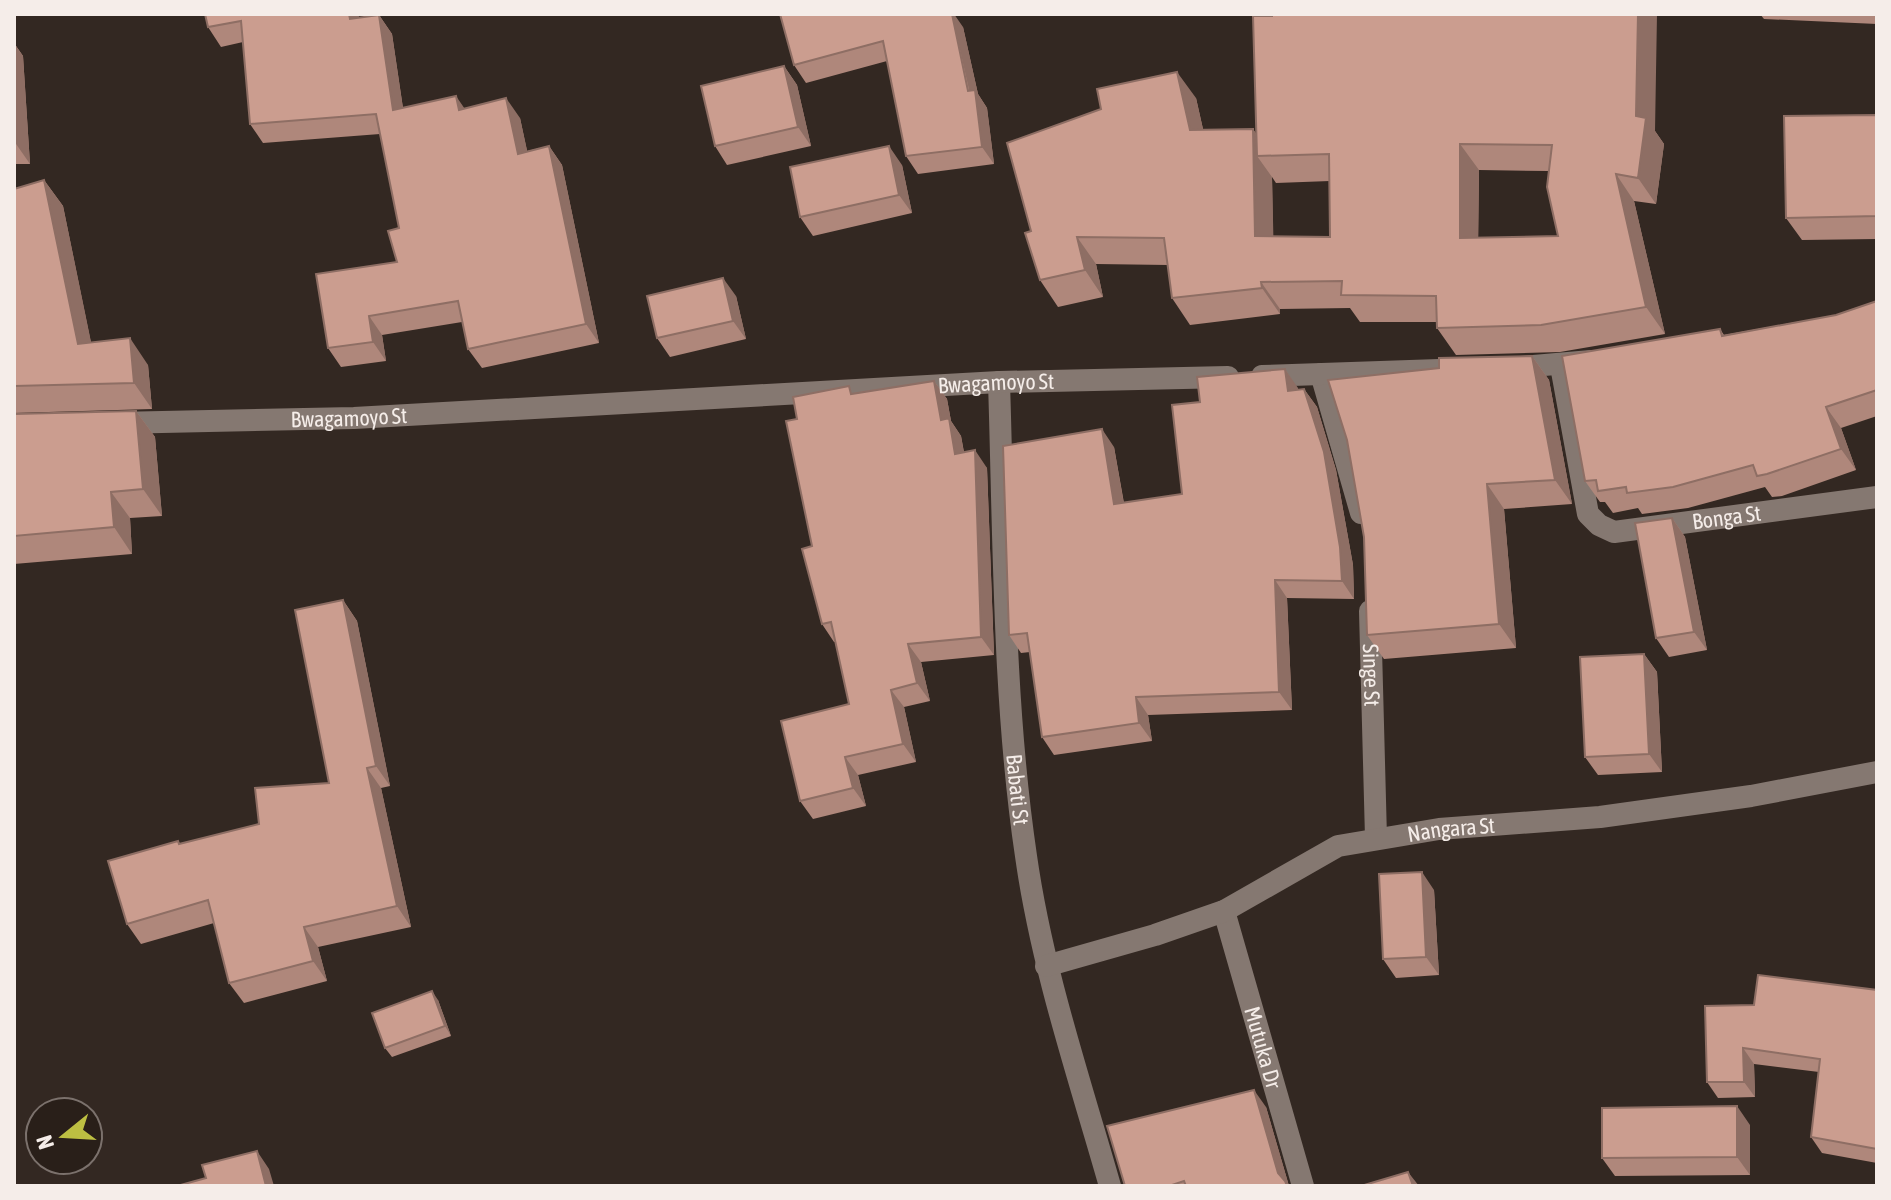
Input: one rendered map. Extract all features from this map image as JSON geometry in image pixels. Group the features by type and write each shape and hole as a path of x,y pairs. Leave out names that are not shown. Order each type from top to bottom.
{"street":[{"name":"Bwagamoyo St","path":"94,424 354,418 999,382 1561,366 1606,358"},
{"name":"Bonga St","path":"1561,366 1588,514 1599,525 1614,532 1877,497"},
{"path":"1321,374 1350,467 1364,538"},
{"name":"Babati St","path":"999,382 1006,603 1025,854 1046,966 1110,1186"},
{"name":"Singe St","path":"1369,591 1376,838"},
{"name":"Nangara St","path":"1046,966 1155,935 1224,911 1338,846 1376,838 1600,817 1751,796 1877,772"},
{"name":"Mutuka Dr","path":"1224,911 1303,1186"}],"building":[{"path":"205,14 349,14 350,19 379,15 393,110 456,96 459,110 506,98 518,154 549,146 586,324 468,349 458,301 369,316 373,342 328,348 316,274 397,262 388,231 399,228 376,114 250,124 241,21 208,27"},
{"path":"780,14 952,14 968,91 975,90 982,147 906,156 883,41 794,65"},
{"path":"1638,14 1636,116 1646,118 1638,178 1616,174 1646,307 1541,325 1437,328 1436,296 1341,295 1342,281 1261,282 1262,288 1172,298 1164,238 1077,237 1085,270 1040,280 1025,233 1031,231 1007,143 1101,109 1097,89 1177,72 1190,130 1253,129 1255,236 1330,237 1329,154 1257,156 1253,16","holes":["1460,144 1552,145 1547,187 1558,236 1460,238"]},
{"path":"784,66 798,127 715,146 701,86"},
{"path":"1877,115 1877,216 1786,218 1784,116"},
{"path":"889,146 899,195 800,217 790,167"},
{"path":"44,180 78,344 130,338 134,383 14,386 14,189"},
{"path":"723,278 733,321 657,338 647,296"},
{"path":"1877,301 1877,390 1826,407 1841,449 1767,474 1757,476 1753,465 1673,487 1627,493 1626,487 1598,491 1596,480 1585,481 1562,356 1720,329 1722,336 1836,315"},
{"path":"1532,356 1555,480 1487,484 1499,624 1367,635 1364,537 1347,440 1328,380 1439,368 1439,358"},
{"path":"1285,369 1288,391 1304,389 1324,452 1340,547 1342,581 1275,580 1279,692 1136,697 1139,723 1042,737 1027,633 1009,635 1003,446 1102,429 1114,504 1182,494 1172,405 1200,402 1197,377"},
{"path":"934,381 941,420 949,418 955,454 975,450 981,637 908,644 917,683 891,690 903,744 845,757 853,788 800,801 781,721 849,704 831,622 822,624 802,549 812,546 786,421 797,419 793,397 849,386 851,394"},
{"path":"136,411 143,489 111,492 114,527 14,536 14,414"},
{"path":"1672,518 1694,632 1656,638 1635,523"},
{"path":"343,600 376,766 367,768 397,906 304,927 313,961 229,983 208,900 127,924 108,861 178,841 179,844 259,824 255,788 329,783 295,610"},
{"path":"1644,654 1649,754 1585,757 1580,657"},
{"path":"1422,872 1426,957 1383,959 1379,874"},
{"path":"1758,975 1877,990 1877,1149 1811,1137 1820,1059 1743,1048 1744,1082 1707,1082 1705,1006 1754,1005"},
{"path":"432,991 445,1026 385,1048 372,1013"},
{"path":"1254,1090 1278,1173 1287,1186 1186,1186 1184,1181 1169,1186 1125,1186 1107,1126"},
{"path":"1737,1106 1737,1157 1602,1158 1602,1108"},
{"path":"257,1151 266,1186 177,1186 206,1178 202,1165"},
{"path":"1408,1172 1413,1186 1361,1186"}]}
